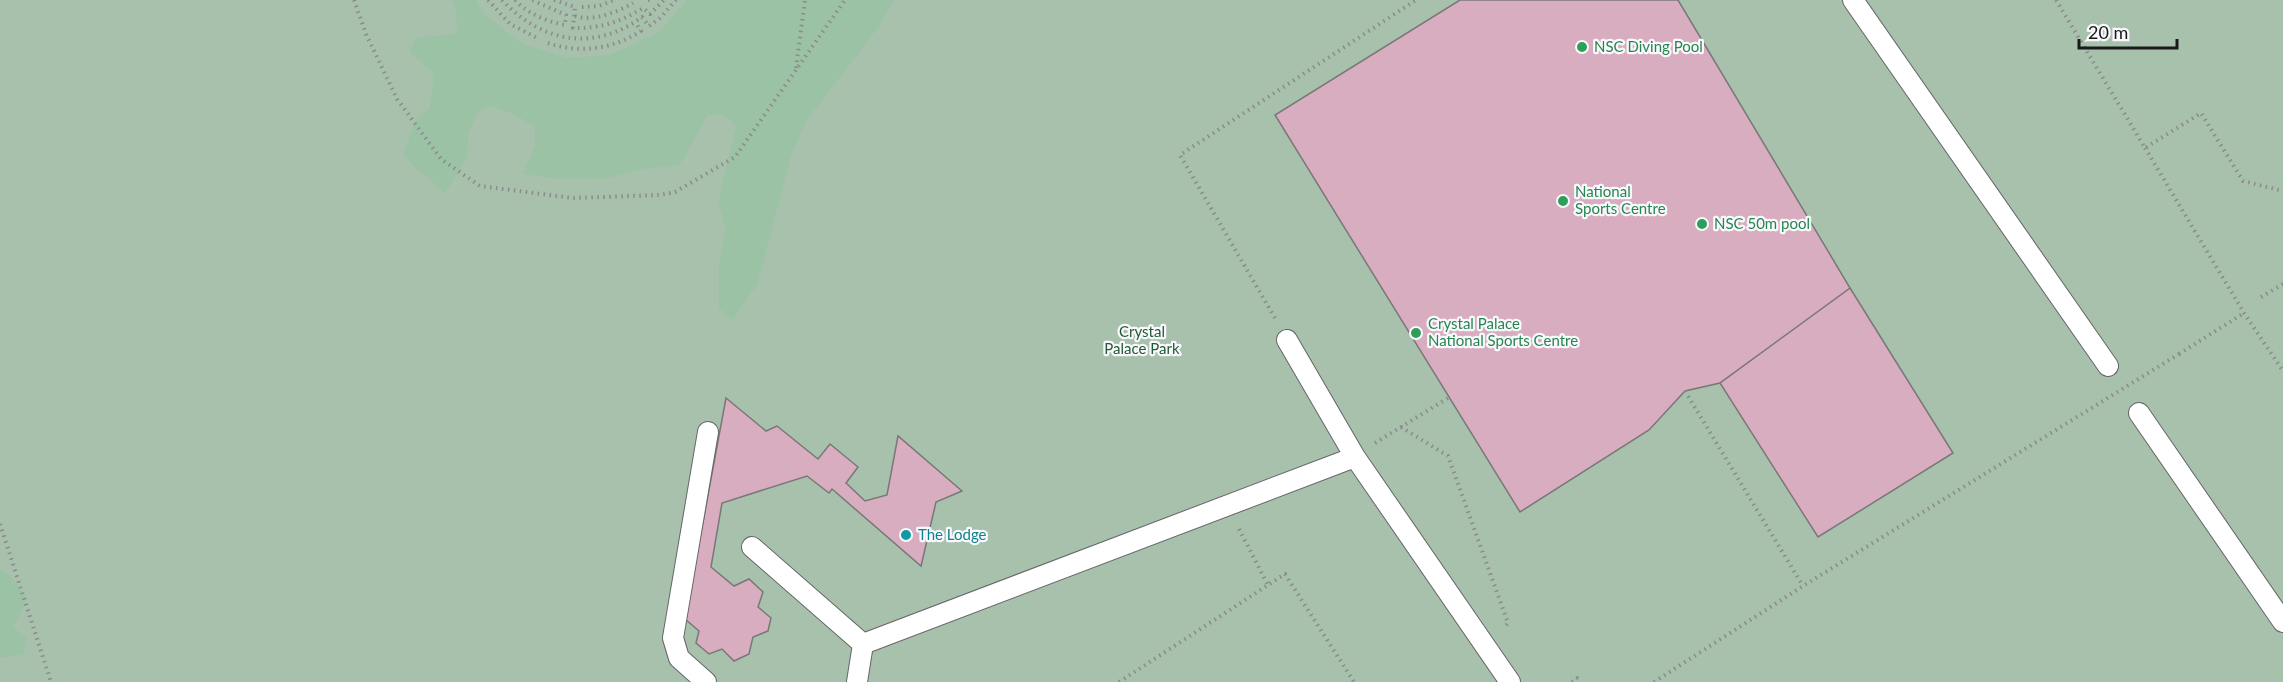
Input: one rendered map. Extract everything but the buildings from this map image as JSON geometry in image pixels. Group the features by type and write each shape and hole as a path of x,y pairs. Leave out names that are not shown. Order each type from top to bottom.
{"lane":[{"path":"1852,0 2108,366"},
{"path":"1287,340 1355,457 1510,682"},
{"path":"2139,413 2283,622"},
{"path":"706,682 679,658 673,638 708,432"},
{"path":"863,644 1226,504 1355,457"},
{"path":"752,547 863,644"},
{"path":"857,682 863,644"}],"path":[{"path":"354,0 366,34 397,99 441,159 480,186 573,198 660,195 675,192 735,157 845,0"},
{"path":"488,0 510,24 539,39"},
{"path":"502,0 534,25 560,36 573,38 604,37 642,17 649,26 660,18 676,0"},
{"path":"515,0 523,8 536,15 565,26 566,15 532,0"},
{"path":"554,0 575,7 573,28 597,27 621,21 643,8 650,14 664,0"},
{"path":"582,8 599,6 614,0"},
{"path":"795,69 805,0"},
{"path":"1287,340 1180,155 1416,0"},
{"path":"2056,0 2244,313 2283,371"},
{"path":"575,16 590,18 605,15 633,3"},
{"path":"548,43 567,48 604,47 640,31 635,22"},
{"path":"2145,148 2201,113 2243,181 2283,191"},
{"path":"2261,297 2283,284"},
{"path":"1654,682 1803,586 2244,313"},
{"path":"1685,391 1803,586"},
{"path":"1355,457 1448,398"},
{"path":"1401,427 1448,456 1508,623 1491,655"},
{"path":"1226,504 1268,585"},
{"path":"0,524 51,682"},
{"path":"1119,682 1285,574 1354,682"},
{"path":"1572,682 1577,678 1580,682"}],"green space":[{"name":"Crystal Palace Park","path":"0,0 2283,0 2283,682 0,682"},
{"path":"451,0 475,0 484,14 522,44 567,58 610,55 659,32 687,0 894,0 879,26 807,120 792,152 757,285 732,320 719,308 719,264 726,228 718,203 736,127 724,115 708,115 679,165 642,169 604,179 552,178 523,174 535,146 535,127 516,115 491,106 477,112 468,135 467,158 445,193 413,165 403,153 418,116 430,108 434,74 410,52 415,38 457,34 456,10"},
{"path":"0,569 10,576 27,598 12,627 27,637 23,654 0,658"}],"place":[{"name":"NSC Diving Pool","path":"1582,47"},
{"name":"National Sports Centre","path":"1563,201"},
{"name":"NSC 50m pool","path":"1702,224"},
{"name":"Crystal Palace National Sports Centre","path":"1416,333"},
{"name":"The Lodge","path":"906,535"}]}
